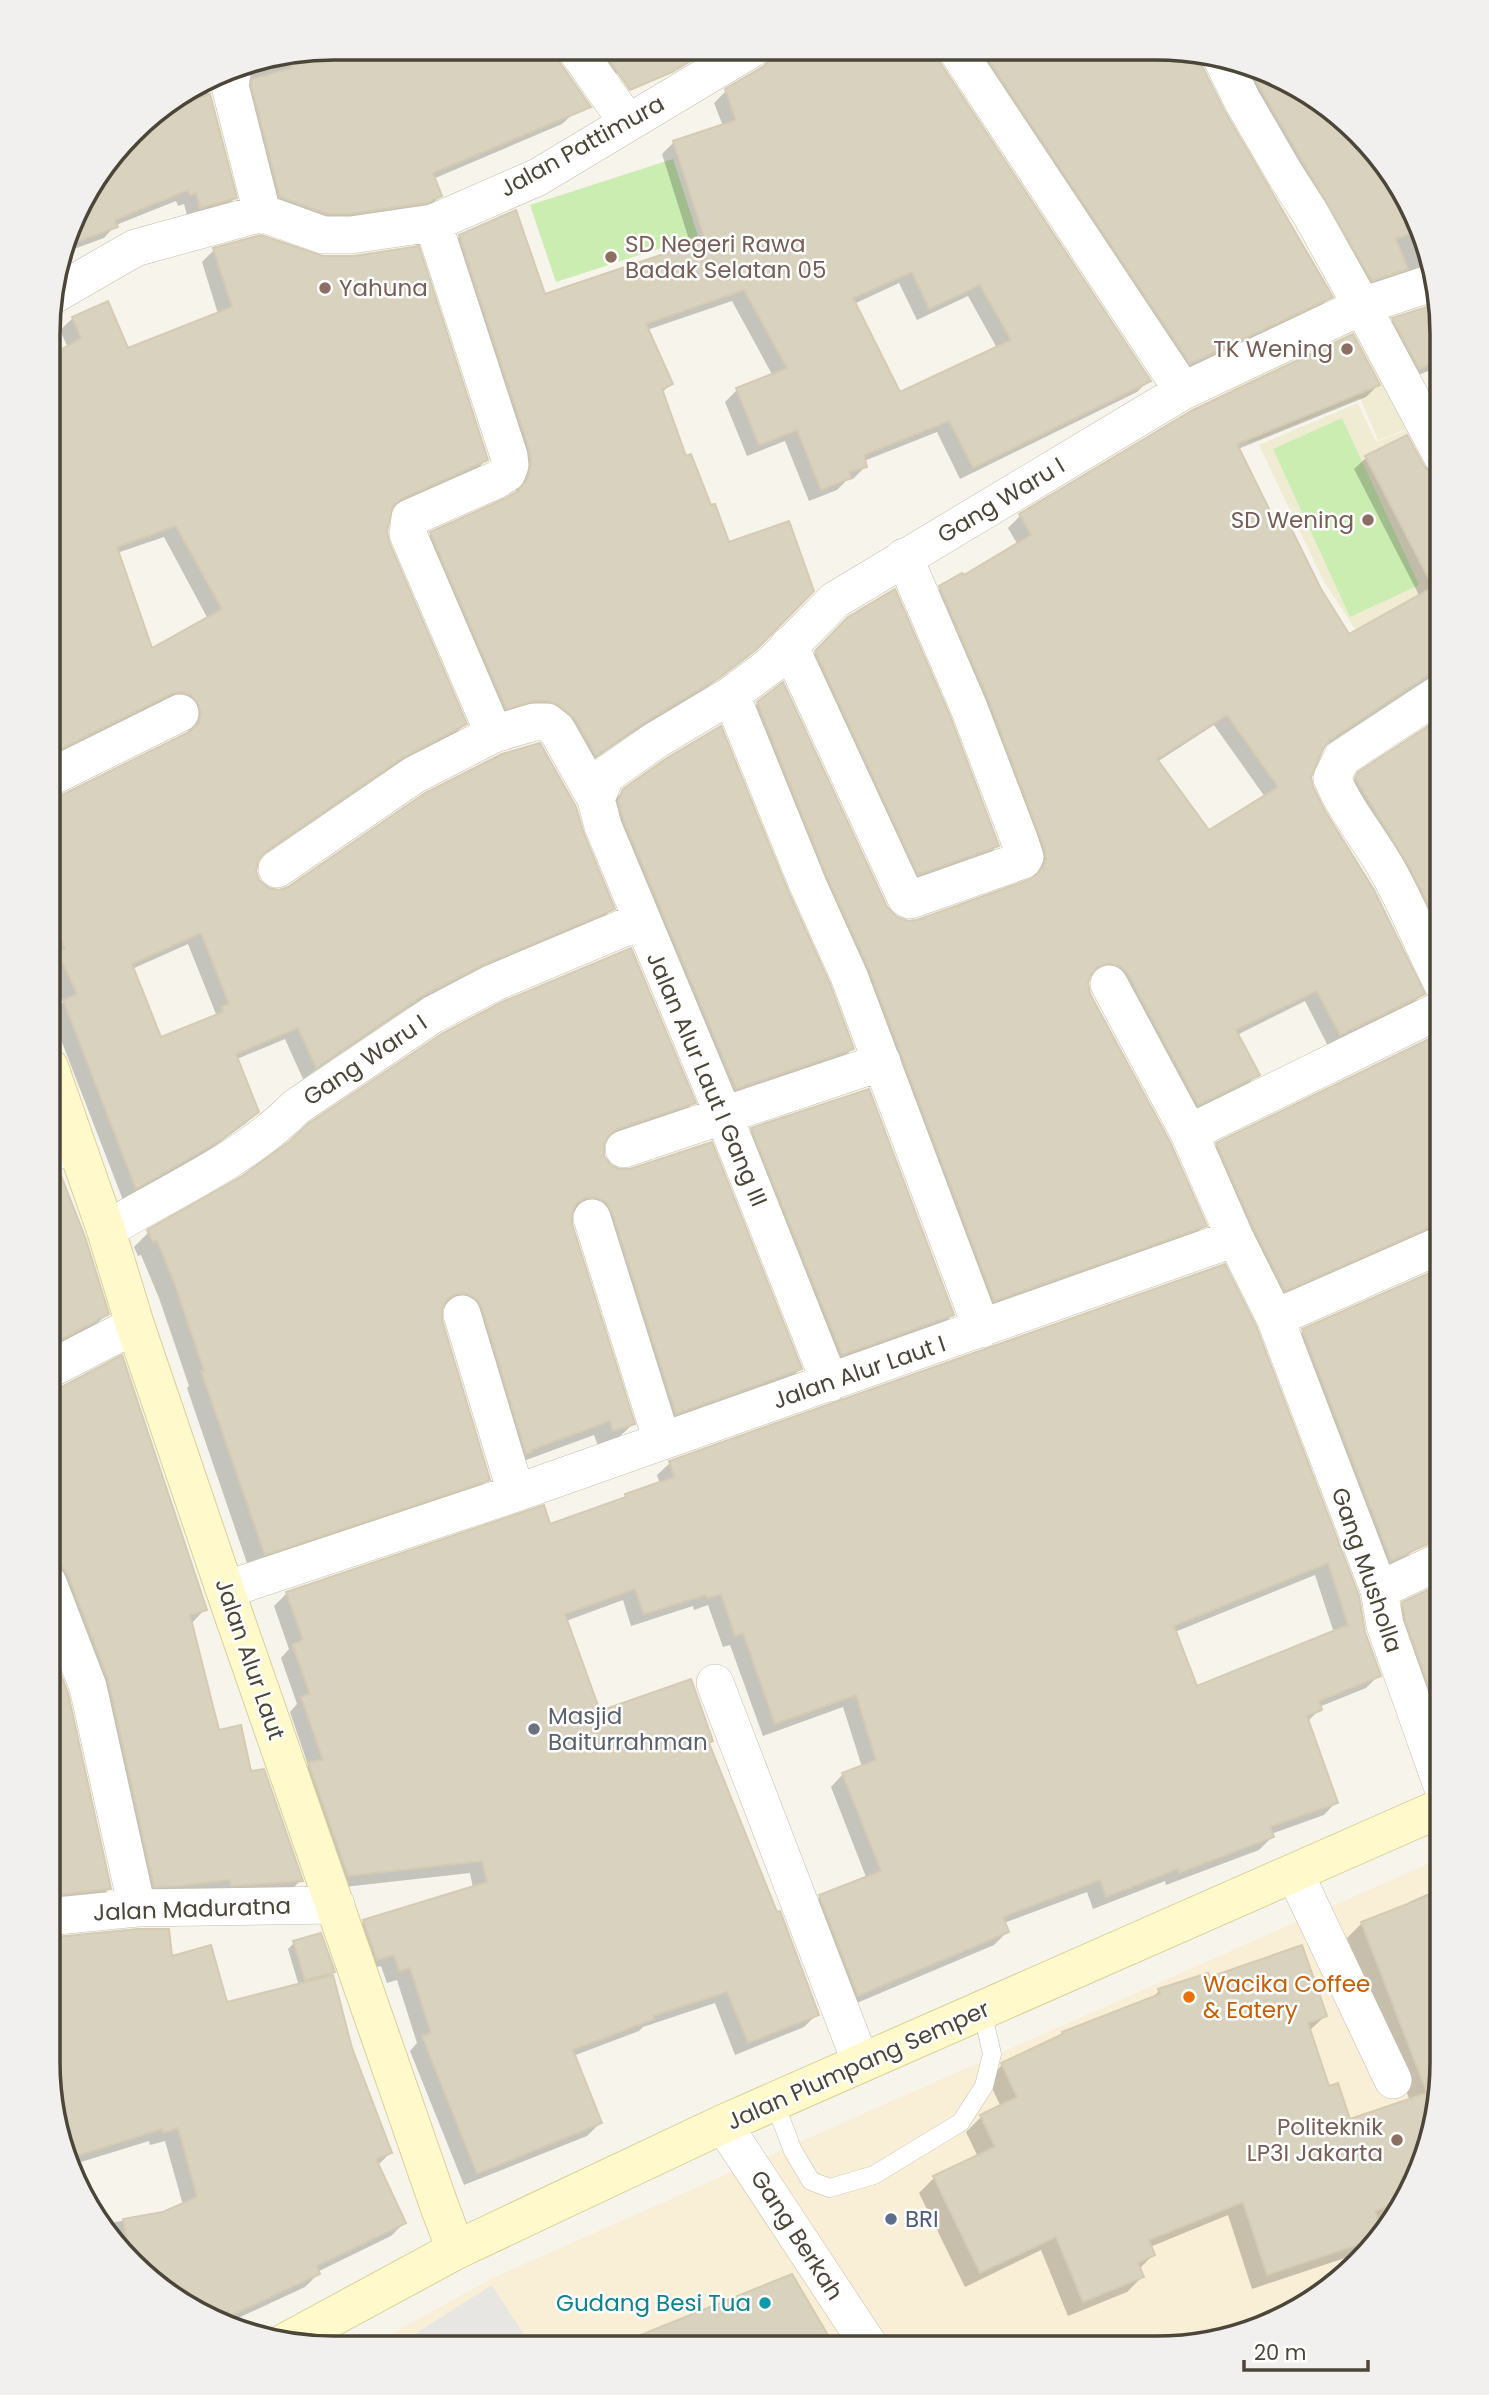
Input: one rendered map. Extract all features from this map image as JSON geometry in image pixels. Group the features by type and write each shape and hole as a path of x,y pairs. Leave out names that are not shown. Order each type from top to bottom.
{"main road":[{"name":"Jalan Alur Laut","path":"61,1149 106,1230 135,1325 225,1590 456,2250"},
{"name":"Jalan Plumpang Semper","path":"305,2334 456,2250 723,2124 1430,1813"}],"street":[{"path":"583,60 628,123"},
{"name":"Jalan Pattimura","path":"262,213 323,234 351,235 433,223 538,177 733,60"},
{"path":"963,60 1183,391"},
{"path":"1227,69 1284,174 1362,306 1430,434"},
{"path":"63,290 135,248 262,213 230,86 231,79"},
{"path":"277,869 414,775 494,734 408,534 410,518 496,480 507,473 510,465 499,422 433,223"},
{"name":"Gang Waru I","path":"601,787 656,740 731,695 771,665 835,600 904,557 1183,391 1362,306 1425,285"},
{"path":"789,645 905,898 910,900 1023,860 1025,857 1019,839 973,720 904,557"},
{"path":"731,695 808,885 849,976 982,1329"},
{"path":"1430,700 1342,758 1332,778 1342,801 1400,893 1430,959"},
{"path":"60,773 180,713"},
{"name":"Jalan Alur Laut I Gang III","path":"494,734 534,722 547,722 557,730 601,787 603,826 640,921 724,1116 830,1383"},
{"name":"Gang Waru I","path":"106,1230 254,1144 296,1107 432,1015 493,983 640,921"},
{"path":"1110,984 1189,1133 1235,1238 1275,1318 1430,1250"},
{"path":"1189,1133 1430,1014"},
{"path":"624,1149 882,1062"},
{"path":"592,1218 662,1441"},
{"name":"Jalan Alur Laut I","path":"225,1590 516,1493 1235,1238"},
{"path":"462,1314 516,1493"},
{"name":"Gang Musholla","path":"1275,1318 1379,1590 1385,1625 1430,1752"},
{"path":"60,1364 135,1325"},
{"path":"1379,1590 1430,1566"},
{"path":"60,1614 88,1687 137,1908"},
{"path":"715,1683 861,2063"},
{"path":"1295,1874 1393,2080"},
{"name":"Jalan Maduratna","path":"60,1916 137,1908 336,1905"},
{"name":"Gang Berkah","path":"723,2124 863,2336"}],"lane":[{"path":"774,2101 793,2151 811,2181 830,2188 874,2175 961,2122 984,2086 992,2054 982,2011"}],"shaded area":[{"name":"TK Wening","path":"1380,316 1420,424 1378,440 1360,398 1249,443 1224,381"},
{"name":"SD Wening","path":"1358,403 1376,442 1422,424 1430,438 1430,667 1394,688 1324,582 1259,445"},
{"path":"1430,1863 1429,2079 1424,2115 1409,2166 1393,2198 1373,2228 1336,2268 1293,2299 1260,2315 1209,2330 1156,2336 387,2336 495,2277"},
{"path":"492,2285 525,2336 412,2336"}],"green space":[{"path":"673,159 698,236 556,282 530,205"},
{"path":"1342,418 1419,585 1350,617 1273,449"}],"building":[{"path":"316,60 558,60 591,107 433,173 442,196 427,203 349,214 327,214 280,197 251,85 252,79 292,68 290,63"},
{"path":"609,60 692,60 672,72 630,90"},
{"path":"770,60 939,60 1151,381 973,468 949,421 864,455 867,467 849,472 851,478 821,490 797,430 759,445 736,388 787,368 744,290 646,324 673,384 662,389 686,456 691,454 711,505 715,504 729,542 789,521 814,591 757,649 719,678 645,722 596,756 575,719 559,705 534,701 506,709 430,532 518,491 527,480 531,463 529,449 459,235 516,210 545,294 705,240 673,141 736,120 725,89","holes":["912,272 929,309 980,285 1011,340 900,392 853,298"]},
{"path":"988,60 1173,60 1202,64 1224,110 1333,297 1190,364"},
{"path":"1255,78 1308,106 1336,127 1362,153 1393,197 1409,229 1411,233 1396,239 1408,269 1372,281"},
{"path":"210,94 237,198 200,208 196,193 190,195 188,190 115,220 118,227 75,242 96,196 127,153 153,127 185,104"},
{"path":"261,235 323,256 354,256 419,246 488,460 401,499 393,506 387,531 389,542 467,724 402,758 265,852 258,861 256,871 259,880 269,888 279,890 288,887 425,793 502,754 540,743 576,807 584,834 615,909 485,964 422,996 316,1068 298,1028 236,1054 259,1112 219,1141 136,1189 63,1000 77,994 60,957 60,952 65,949 60,938 60,796 189,732 198,724 201,714 198,703 191,695 181,692 171,694 60,750 60,350 81,338 72,317 108,301 128,348 232,307 213,248","holes":["176,526 222,609 152,648 117,547","201,933 229,1004 221,1007 223,1012 161,1037 132,964"]},
{"path":"1428,307 1430,365 1419,369 1392,318"},
{"path":"1353,334 1380,385 1237,444 1276,523 1286,518 1321,589 1349,634 1430,589 1430,674 1330,740 1323,749 1311,777 1325,811 1374,890 1425,994 1340,1035 1317,991 1236,1030 1260,1075 1198,1105 1128,974 1121,967 1110,963 1099,966 1091,974 1088,983 1090,994 1170,1142 1207,1226 994,1301 869,969 827,877 757,702 783,682 887,907 897,917 908,921 917,920 1031,879 1043,868 1045,850 989,701 939,586 962,573 964,575 1031,535 1019,514 1193,410","holes":["1227,715 1278,787 1209,830 1157,759"]},
{"path":"1407,435 1430,472 1430,581 1365,456"},
{"path":"895,589 950,716 999,846 918,875 815,651 848,617"},
{"path":"1430,725 1430,909 1411,870 1355,778 1358,772"},
{"path":"721,726 789,893 830,984 854,1049 736,1089 623,819 618,801 623,789 667,758"},
{"path":"631,948 696,1103 617,1129 609,1135 604,1144 604,1156 611,1165 619,1169 630,1169 712,1142 802,1369 676,1414 612,1212 607,1203 597,1198 585,1198 576,1204 572,1213 572,1224 635,1424 613,1431 610,1421 526,1454 482,1308 477,1299 467,1294 455,1294 447,1299 442,1309 442,1320 490,1480 265,1555 201,1371 204,1371 174,1282 157,1241 153,1242 147,1230 242,1176 289,1142 309,1123 443,1033 502,1002"},
{"path":"1430,1038 1430,1227 1285,1291 1216,1143"},
{"path":"869,1089 954,1315 842,1355 751,1128"},
{"path":"60,1173 85,1237 109,1314 62,1339"},
{"path":"1225,1264 1256,1326 1359,1596 1365,1632 1381,1676 1319,1701 1322,1710 1307,1716 1338,1803 1270,1827 1274,1837 1179,1873 1178,1869 1106,1897 1100,1880 1003,1917 1009,1932 858,1996 819,1895 881,1871 842,1773 876,1760 856,1695 775,1724 743,1633 735,1636 721,1594 707,1598 706,1595 644,1614 635,1589 565,1614 600,1711 691,1679 713,1741 709,1743 777,1912 780,1911 819,2015 748,2043 727,1992 653,2016 654,2019 573,2050 602,2123 477,2174 422,2036 431,2033 410,1968 399,1971 394,1955 377,1960 363,1920 487,1882 482,1861 348,1876 308,1762 323,1760 301,1697 310,1694 292,1644 303,1640 286,1592 544,1505 550,1524 674,1477 669,1461","holes":["1328,1563 1348,1625 1197,1686 1174,1626"]},
{"path":"1430,1273 1430,1543 1391,1561 1302,1329"},
{"path":"122,1355 207,1610 190,1615 219,1730 241,1725 251,1771 264,1769 303,1881 231,1886 230,1880 154,1887 108,1679 68,1575 60,1566 60,1388"},
{"path":"1430,1589 1430,1690 1405,1620 1402,1602"},
{"path":"60,1672 68,1693 111,1889 60,1895"},
{"path":"1430,1895 1430,2062 1427,2097 1424,2115 1415,2150 1401,2183 1388,2207 1375,2211 1378,2221 1360,2244 1267,2275 1243,2202 1149,2240 1155,2255 1138,2263 1144,2277 1083,2302 1056,2237 980,2273 933,2176 995,2147 980,2115 1017,2097 1001,2063 1063,2034 1062,2032 1160,1994 1158,1989 1208,1973 1210,1977 1302,1945 1327,2016 1308,2023 1329,2086 1338,2083 1350,2119 1427,2093 1361,1922"},
{"path":"138,1929 169,1929 172,1956 211,1945 227,2002 333,1975 352,2048 392,2153 376,2159 406,2223 317,2266 320,2274 231,2316 228,2311 224,2313 196,2299 153,2268 127,2242 123,2219 163,2212 197,2197 178,2128 163,2133 162,2129 76,2156 65,2115 60,2079 60,1937"},
{"path":"321,1933 335,1972 305,1980 293,1941"},
{"name":"Gudang Besi Tua","path":"792,2274 829,2336 638,2336"}],"place":[{"name":"SD Negeri Rawa Badak Selatan 05","path":"611,257"},
{"name":"Yahuna","path":"325,288"},
{"name":"TK Wening","path":"1347,349"},
{"name":"SD Wening","path":"1368,520"},
{"name":"Masjid Baiturrahman","path":"534,1729"},
{"name":"Wacika Coffee & Eatery","path":"1189,1997"},
{"name":"Politeknik LP3I Jakarta","path":"1397,2140"},
{"name":"BRI","path":"891,2219"},
{"name":"Gudang Besi Tua","path":"765,2303"}]}
